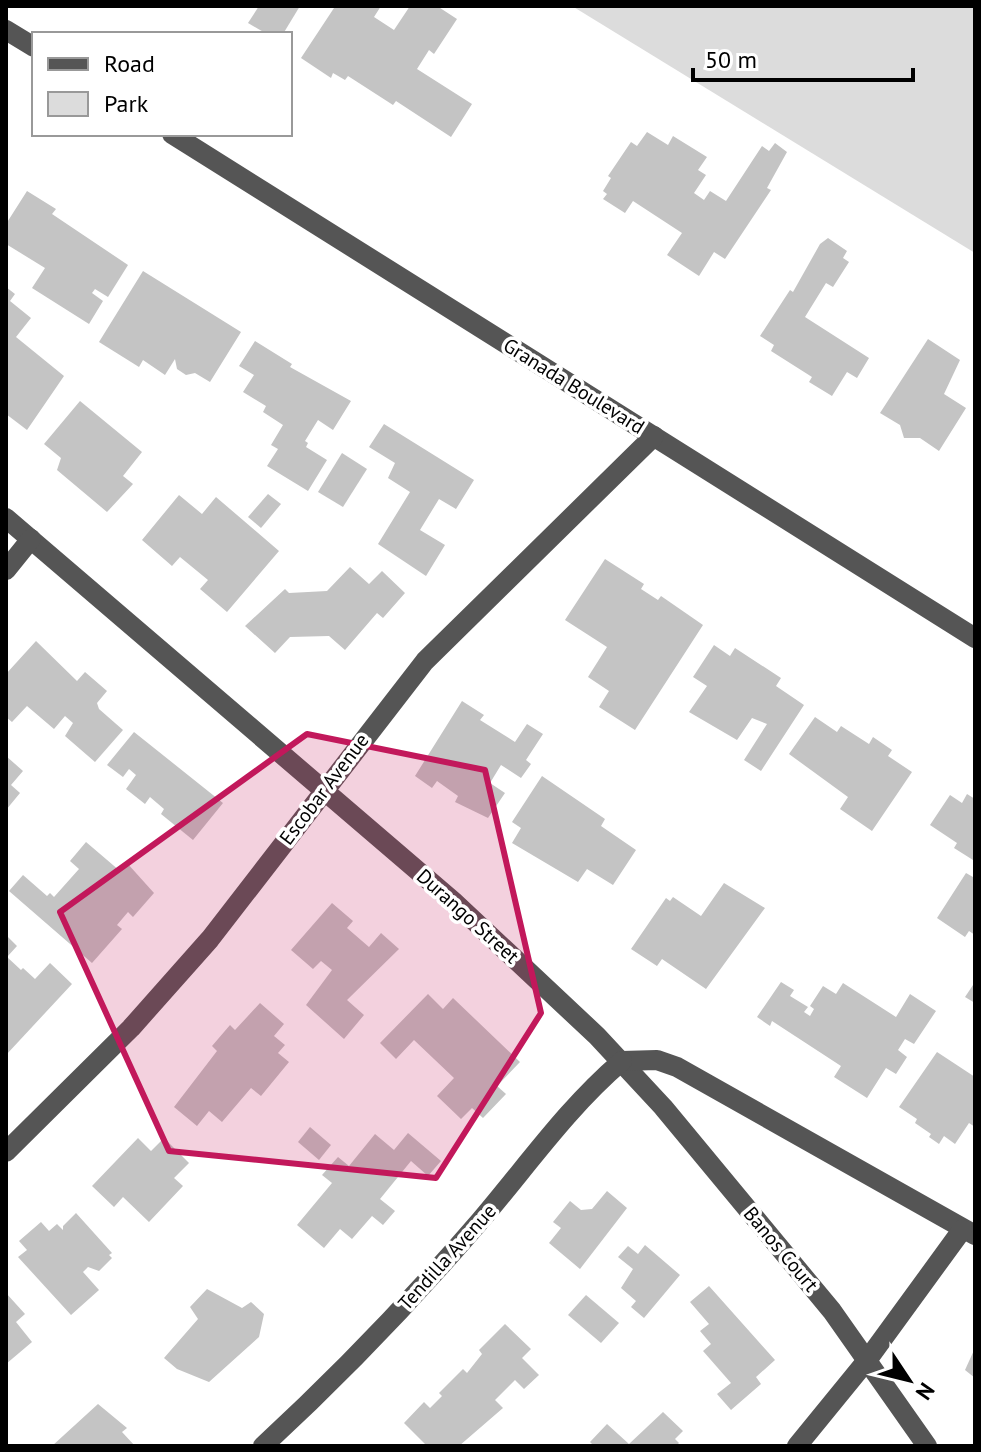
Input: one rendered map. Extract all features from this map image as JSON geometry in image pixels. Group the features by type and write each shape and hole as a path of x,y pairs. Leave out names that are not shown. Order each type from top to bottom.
{"street":[{"path":"6,30 32,46"},
{"name":"Granada Boulevard","path":"175,136 975,638"},
{"name":"Escobar Avenue","path":"6,1152 158,999 229,915 425,661 654,436"},
{"name":"Durango Street","path":"6,518 499,942 622,1061"},
{"path":"6,570 31,539"},
{"path":"622,1061 657,1060 677,1067 969,1232 797,1446"},
{"name":"Banos Court","path":"622,1061 806,1278 868,1359 927,1446"},
{"name":"Tendilla Avenue","path":"263,1446 389,1321 497,1201 582,1095 622,1061"}],"highlighted area":[{"path":"307,734 485,770 541,1013 436,1178 169,1151 60,912"}],"green space":[{"path":"572,6 975,6 975,253"}],"building":[{"path":"259,6 300,6 284,32 264,32 248,23"},
{"path":"331,6 381,6 374,17 394,30 410,6 437,6 457,19 434,54 429,50 417,69 472,104 451,137 396,101 393,105 348,76 345,80 333,73 331,78 301,58 334,8"},
{"path":"647,132 668,145 673,136 707,157 698,170 706,175 694,193 704,200 710,191 726,201 762,146 769,151 775,143 787,152 767,188 771,190 725,259 714,252 699,276 667,255 682,233 633,201 625,213 603,199 607,194 603,191 611,178 608,176 631,142 637,146"},
{"path":"27,191 56,209 52,214 128,265 108,297 95,289 92,293 103,301 89,324 32,288 45,268 6,244 6,224"},
{"path":"828,238 847,251 843,258 849,262 833,287 826,283 805,317 869,358 857,378 847,372 832,396 809,382 812,377 771,351 774,345 760,336 790,290 793,292 820,244"},
{"path":"143,271 241,332 210,382 195,373 186,375 177,369 175,359 165,375 143,360 139,367 99,342"},
{"path":"6,287 15,294 10,301 31,318 16,337 64,376 27,430 6,414"},
{"path":"928,339 960,360 944,394 966,408 939,451 920,438 904,438 900,425 880,413"},
{"path":"255,341 292,364 290,367 351,401 333,430 318,420 305,441 308,443 306,447 327,460 308,491 267,466 278,449 271,445 283,425 263,412 266,406 243,392 254,375 239,366"},
{"path":"80,401 142,452 123,476 133,484 107,512 57,470 61,458 44,444"},
{"path":"384,424 474,480 456,509 439,499 420,530 445,545 426,576 378,544 410,492 388,478 395,463 369,447"},
{"path":"342,453 367,469 343,507 318,492"},
{"path":"268,494 281,504 261,528 248,517"},
{"path":"179,495 202,514 216,497 279,551 227,612 200,589 208,580 180,557 172,566 142,540"},
{"path":"605,559 644,584 641,589 658,600 661,596 703,625 635,730 599,707 609,691 588,677 607,647 565,620"},
{"path":"350,567 369,584 382,571 405,593 383,618 377,613 345,650 329,636 290,637 275,653 245,626 285,589 289,593 327,591"},
{"path":"36,641 77,681 85,672 107,691 97,703 99,709 123,730 95,762 65,736 73,723 65,716 54,729 27,706 12,722 6,717 6,674"},
{"path":"714,645 730,656 735,648 781,678 776,686 804,705 761,771 744,760 767,724 752,718 737,740 689,712 707,686 693,677"},
{"path":"462,701 484,715 480,720 515,742 527,724 543,734 526,760 531,764 521,778 501,765 490,783 505,793 488,818 455,802 458,796 437,781 432,788 415,776"},
{"path":"815,717 837,732 841,726 869,744 873,737 892,750 888,756 912,772 872,831 840,809 848,797 789,754"},
{"path":"134,732 223,803 193,840 161,814 164,809 150,797 145,804 126,789 136,775 129,769 123,777 107,765"},
{"path":"6,756 23,771 11,785 20,793 6,810"},
{"path":"542,776 605,819 601,826 636,850 613,885 587,869 578,882 512,843 521,828 512,822"},
{"path":"967,794 975,799 973,860 954,848 957,843 930,825 950,795 962,803"},
{"path":"86,842 120,871 127,863 154,893 133,917 128,912 117,925 122,929 92,963 9,891 23,875 47,896 50,893 54,897 79,869 70,861"},
{"path":"966,873 973,877 975,873 975,935 969,931 965,937 937,918"},
{"path":"724,883 765,908 706,989 662,959 657,966 631,949 666,898 670,901 673,897 701,916"},
{"path":"332,903 353,921 347,928 369,947 381,933 399,949 347,1000 364,1015 344,1039 306,1005 332,970 321,961 313,969 291,950"},
{"path":"6,935 17,946 7,957 21,970 23,968 35,979 50,963 72,984 6,1055"},
{"path":"781,982 794,990 790,996 808,1007 804,1012 810,1016 814,1009 810,1006 823,986 836,994 843,983 896,1017 910,994 936,1011 914,1044 905,1039 898,1050 907,1057 896,1074 886,1068 867,1098 834,1077 841,1066 772,1021 770,1026 757,1017"},
{"path":"975,982 975,1003 965,997"},
{"path":"428,994 443,1009 453,998 520,1062 497,1086 506,1094 483,1118 472,1108 461,1119 437,1096 454,1078 414,1040 396,1059 380,1043"},
{"path":"260,1003 284,1024 274,1036 285,1045 278,1053 289,1062 261,1096 251,1088 222,1122 209,1111 197,1126 174,1107 217,1051 212,1046 230,1025 235,1030"},
{"path":"937,1052 975,1077 975,1127 969,1123 955,1144 944,1136 939,1144 915,1123 917,1119 899,1107"},
{"path":"310,1127 331,1145 319,1160 298,1142"},
{"path":"408,1133 441,1161 428,1176 411,1161 380,1199 395,1211 383,1225 372,1216 352,1239 340,1229 324,1248 297,1225 332,1183 322,1175 338,1157 349,1166 375,1134 394,1150"},
{"path":"138,1138 151,1151 164,1138 189,1163 174,1178 183,1186 149,1222 123,1197 114,1207 92,1186"},
{"path":"607,1191 627,1208 580,1269 549,1243 561,1228 553,1222 570,1201 581,1210 592,1209"},
{"path":"76,1213 112,1253 109,1255 112,1258 99,1271 88,1267 83,1272 99,1290 71,1315 18,1257 27,1250 19,1241 41,1222 49,1231 57,1224 63,1230 63,1226"},
{"path":"645,1245 680,1275 644,1318 631,1307 636,1301 621,1288 633,1269 618,1257 628,1246 638,1254"},
{"path":"709,1286 775,1360 756,1377 761,1384 731,1410 717,1394 731,1383 703,1351 711,1344 700,1331 709,1324 690,1302"},
{"path":"207,1289 242,1308 251,1302 264,1314 259,1337 209,1382 177,1369 164,1358 198,1319 190,1307"},
{"path":"6,1293 25,1314 16,1322 32,1342 6,1364"},
{"path":"586,1295 619,1323 601,1343 568,1315"},
{"path":"505,1324 531,1349 522,1358 539,1375 524,1389 515,1380 495,1400 503,1408 459,1446 427,1446 404,1423 424,1402 430,1408 442,1396 439,1393 463,1369 467,1373 482,1354 479,1350"},
{"path":"975,1348 975,1378 965,1370"},
{"path":"98,1404 127,1428 122,1432 135,1446 52,1446"},
{"path":"663,1412 683,1431 675,1439 679,1443 676,1446 594,1446 590,1442 607,1424 629,1444"}]}
